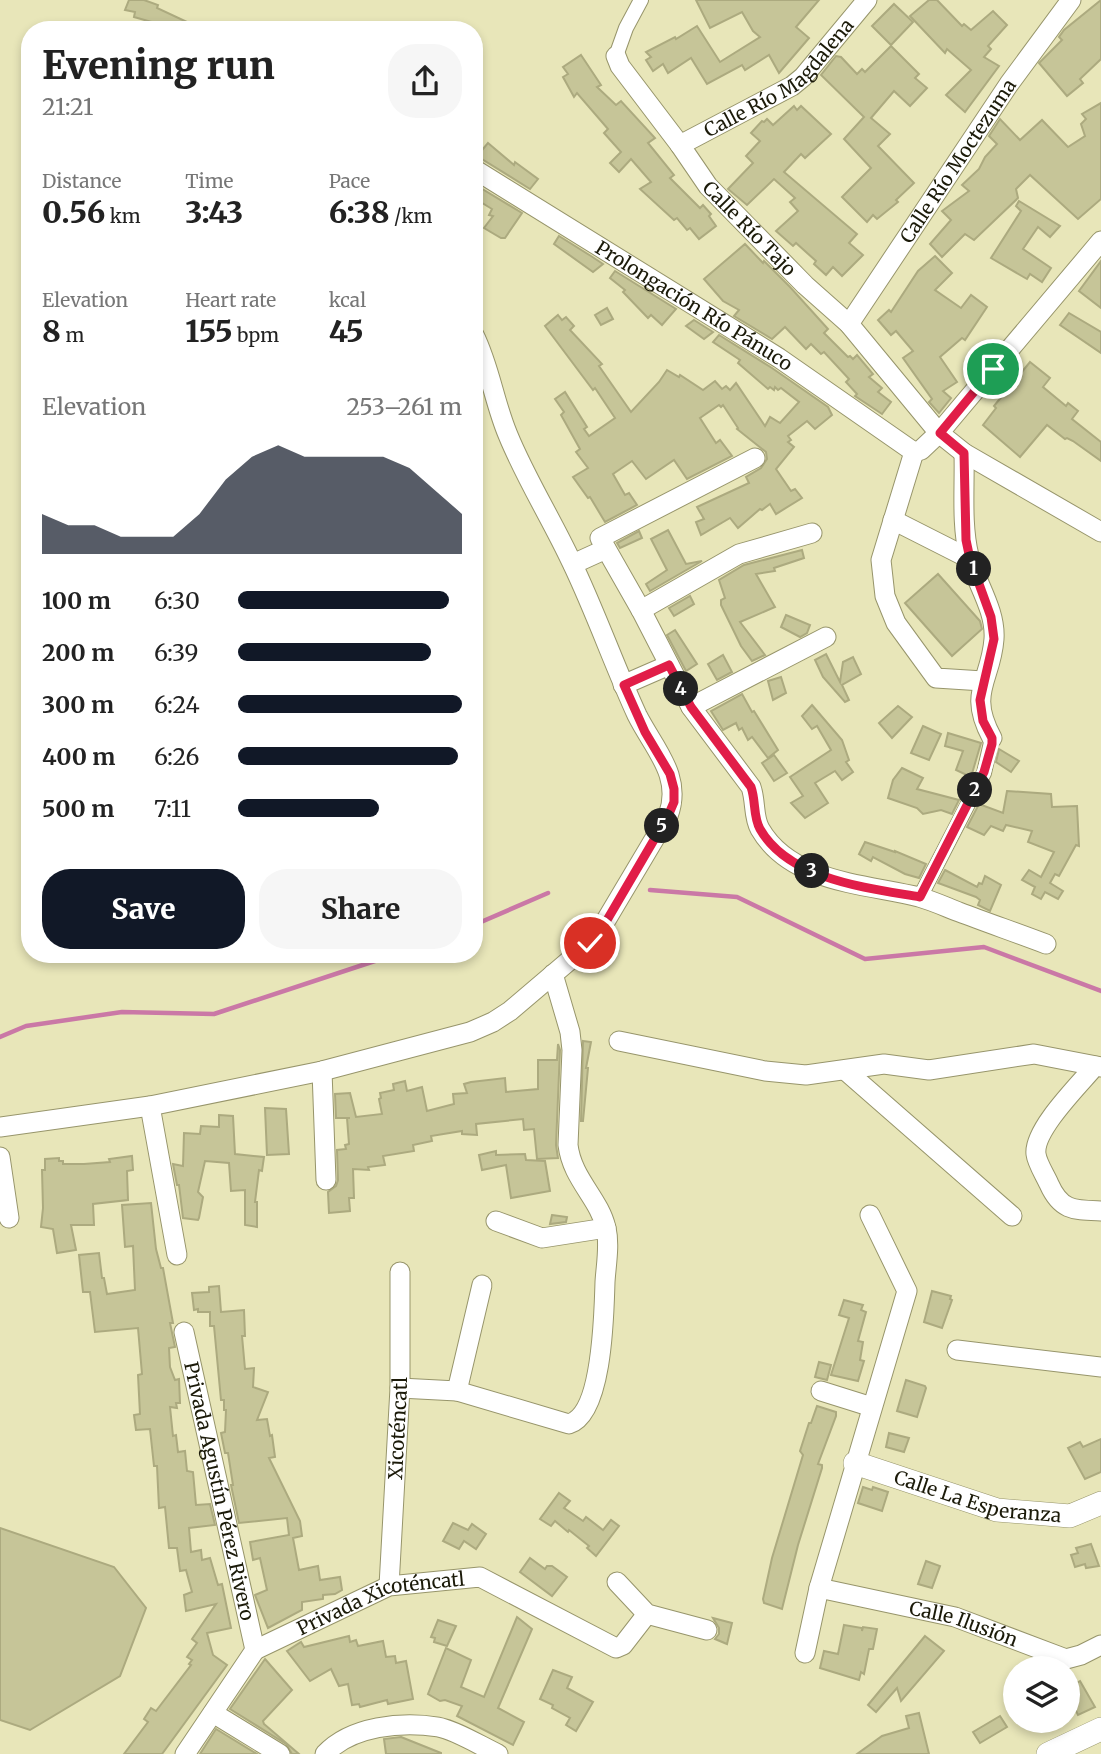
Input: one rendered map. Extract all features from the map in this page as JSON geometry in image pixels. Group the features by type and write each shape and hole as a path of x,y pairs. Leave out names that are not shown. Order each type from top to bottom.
{"street":[{"name":"Calle Río Tajo","path":"641,0 626,28 616,56 620,66 708,186 805,285 849,324 940,433 964,453 1098,527"},
{"name":"Calle Río Moctezuma","path":"849,324 1009,84 1071,0"},
{"name":"Calle Río Magdalena","path":"680,145 792,86 803,77 858,3"},
{"name":"Prolongación Río Pánuco","path":"483,175 779,358 913,450"},
{"path":"983,681 936,678 896,623 885,596 881,559 913,450 921,450 940,433 1101,241"},
{"path":"0,1126 150,1106 322,1070 470,1031 494,1022 578,954 600,932 668,816 674,802 674,789 670,774 645,732 573,564 508,436 495,403 483,357"},
{"path":"920,897 984,772 992,738 983,721 980,700 994,639 991,617 966,540 964,453"},
{"path":"755,458 600,538 691,707 751,787 755,797 756,820 761,830 796,864 814,872 862,887 920,897 1046,944"},
{"path":"893,520 970,559"},
{"path":"641,610 739,554 812,533"},
{"path":"573,564 606,549"},
{"path":"691,707 825,637"},
{"path":"624,685 669,665"},
{"path":"400,1388 457,1391 569,1424 579,1418 593,1385 603,1343 606,1228 569,1158 572,1050 570,1032 553,974"},
{"path":"619,1041 765,1071 806,1075 884,1064 929,1070 1034,1054 1098,1066 1039,1137 1036,1154 1062,1206 1076,1210 1101,1211"},
{"path":"322,1070 326,1180"},
{"path":"845,1070 1012,1216"},
{"path":"150,1106 177,1255"},
{"path":"0,1157 9,1218"},
{"path":"805,1653 819,1588 907,1292 870,1215"},
{"path":"496,1221 542,1238 606,1228"},
{"name":"Xicoténcatl","path":"389,1586 400,1388 400,1272"},
{"path":"457,1391 482,1285"},
{"name":"Privada Agustín Pérez Rivero","path":"184,1332 255,1650"},
{"path":"957,1350 1101,1367"},
{"path":"821,1391 872,1406"},
{"name":"Calle La Esperanza","path":"855,1463 997,1510 1070,1516 1101,1503"},
{"name":"Privada Xicoténcatl","path":"255,1650 389,1586 480,1577 616,1648 623,1644 647,1614"},
{"path":"617,1583 647,1614 707,1630"},
{"name":"Calle Ilusión","path":"819,1588 955,1617 1066,1659 1101,1645"},
{"path":"185,1754 255,1650"},
{"path":"213,1713 280,1754"},
{"path":"325,1754 334,1744 381,1725 440,1727 498,1754"},
{"path":"1059,1752 1101,1729"}],"building":[{"path":"129,0 144,0 185,21 148,21 134,17 135,12 125,10"},
{"path":"696,0 819,0 796,27 809,38 779,73 769,55 745,70 742,65 707,84 691,58 668,73 663,64 653,71 646,60 651,57 646,52 697,26 720,62 760,37 753,31 742,12 710,28"},
{"path":"929,0 937,0 962,26 964,24 971,30 993,11 1007,25 988,46 991,49 984,57 999,66 965,112 946,95 971,70 947,49 945,53 910,16"},
{"path":"1101,0 1101,59 1080,79 1083,83 1067,96 1039,63 1062,40 1059,37 1064,30"},
{"path":"894,4 913,22 891,45 872,26"},
{"path":"891,46 919,74 915,78 927,88 910,106 894,91 871,118 890,134 878,146 914,183 896,200 898,202 877,219 873,215 867,222 842,197 871,168 844,139 864,117 821,75 836,56 841,57 857,74 862,69 865,72"},
{"path":"581,55 601,85 597,87 616,105 621,101 655,138 648,143 674,175 670,178 700,208 703,205 711,214 709,216 716,226 699,239 690,228 687,230 677,218 674,220 640,189 651,182 631,159 619,172 610,163 621,152 604,133 608,129 577,93 574,97 563,77 568,74 563,67"},
{"path":"1101,103 1101,199 1078,219 1030,175 1016,189 1018,198 974,240 965,234 942,257 930,244 951,220 942,211 969,191 962,185 979,169 985,157 997,144 989,136 1000,119 1020,140 1042,120 1068,147 1085,136 1081,124 1086,119 1082,114"},
{"path":"794,106 797,110 801,106 831,134 805,158 801,154 784,172 857,234 849,243 863,255 842,276 833,267 826,275 814,264 816,261 796,243 793,246 776,231 798,211 790,202 795,198 774,179 747,205 728,189 753,163 746,156 760,141 751,133 767,119 773,125"},
{"path":"488,143 514,165 515,162 538,179 530,189 483,160 483,149"},
{"path":"483,189 522,213 505,238 484,228 493,216 489,215 492,209 483,204"},
{"path":"1019,201 1060,226 1050,237 1038,227 1023,249 1051,268 1042,282 1030,274 1027,279 991,258 1021,211 1016,206"},
{"path":"559,236 603,264 593,272 554,244"},
{"path":"745,244 790,287 828,329 824,333 848,357 853,359 857,355 873,374 869,377 882,388 878,392 891,402 882,414 855,396 857,394 846,382 849,379 824,352 821,354 811,344 806,349 785,327 772,339 734,316 739,310 723,301 704,279"},
{"path":"935,256 952,273 935,290 961,308 971,295 987,307 965,340 962,338 940,357 957,382 943,391 951,398 939,413 929,402 932,399 903,358 913,351 896,331 891,335 878,320 889,310 891,312 918,271"},
{"path":"1101,261 1101,308 1079,291"},
{"path":"615,271 676,309 662,325 651,315 648,318 623,292 625,290 610,278"},
{"path":"607,308 613,319 601,325 595,315"},
{"path":"1069,313 1101,332 1101,353 1060,325"},
{"path":"558,315 562,320 566,317 574,326 570,330 602,364 599,366 631,412 667,370 703,390 715,381 722,389 726,386 730,390 736,383 765,426 770,417 780,423 799,402 781,388 768,389 738,363 740,360 713,342 719,335 828,407 832,415 815,429 807,421 788,436 791,440 788,442 794,447 776,469 791,491 795,489 802,498 776,514 770,504 738,528 730,518 701,535 696,522 704,519 697,507 749,483 746,477 761,468 767,459 766,452 737,429 723,405 719,405 700,418 716,443 720,440 732,456 687,479 674,460 646,479 632,461 613,474 625,495 629,493 637,505 605,522 590,497 588,498 573,477 588,468 576,452 580,449 561,415 564,412 555,399 565,392 587,427 584,429 589,436 615,418 595,388 593,390 545,326"},
{"path":"694,320 713,332 704,339 686,326"},
{"path":"1030,362 1050,378 1043,387 1066,406 1068,403 1078,411 1072,419 1101,442 1101,461 1047,425 1020,457 983,425 996,408 994,406"},
{"path":"668,530 686,564 702,561 650,591 646,584 667,570 651,539"},
{"path":"639,531 642,538 620,548 617,543"},
{"path":"802,550 804,558 774,568 775,571 756,574 775,607 740,622 765,655 752,661 741,646 721,605 721,600 725,598 719,580 744,565"},
{"path":"938,574 980,621 982,629 952,656 905,603"},
{"path":"690,596 694,604 674,616 669,608"},
{"path":"786,615 810,625 807,633 800,637 781,627"},
{"path":"675,630 697,664 686,671 667,635"},
{"path":"826,654 840,682 843,662 853,657 861,674 842,685 849,700 845,702 823,677 815,660"},
{"path":"723,655 732,672 717,680 708,664"},
{"path":"781,677 786,693 773,700 768,681"},
{"path":"742,694 778,750 768,758 752,737 748,740 736,723 723,730 711,711"},
{"path":"812,705 842,740 849,760 846,762 853,772 842,780 835,771 815,783 828,803 805,818 791,803 803,796 790,777 831,750 817,726 812,729 802,716"},
{"path":"898,706 912,717 892,738 879,723"},
{"path":"923,726 941,734 929,760 911,753"},
{"path":"948,733 981,743 971,777 956,770 963,751 945,746"},
{"path":"999,749 1019,761 1011,772 996,762"},
{"path":"774,755 787,773 774,781 762,763"},
{"path":"902,768 923,778 917,789 959,800 952,814 941,810 923,814 917,808 888,798 893,780"},
{"path":"1007,791 1051,794 1052,807 1077,806 1079,846 1076,845 1059,876 1055,874 1050,883 1063,891 1058,899 1045,892 1041,899 1032,894 1035,887 1022,880 1029,870 1041,877 1054,852 1028,842 1032,831 1006,825 1003,831 991,826 984,835 967,827 979,804 1003,813"},
{"path":"865,842 926,864 919,878 905,874 873,857 871,861 859,854"},
{"path":"945,870 977,887 979,883 982,884 985,876 1001,885 990,911 978,905 980,900 976,897 938,883"},
{"path":"583,1041 591,1042 581,1121"},
{"path":"558,1044 558,1158 537,1159 534,1129 524,1130 523,1119 476,1124 477,1135 462,1134 462,1131 431,1136 432,1141 413,1145 414,1151 383,1156 385,1165 368,1167 369,1170 353,1169 354,1198 349,1198 350,1211 329,1213 328,1192 336,1186 338,1180 337,1150 346,1149 345,1145 349,1144 347,1118 336,1118 335,1094 350,1093 356,1117 382,1114 380,1093 394,1090 393,1084 405,1081 407,1091 422,1087 427,1111 454,1104 453,1094 467,1093 464,1084 471,1082 505,1078 506,1092 538,1089 538,1060 557,1060"},
{"path":"265,1108 286,1109 289,1154 267,1155"},
{"path":"219,1115 233,1116 235,1154 264,1157 262,1171 259,1170 255,1202 257,1227 245,1225 245,1190 231,1191 229,1163 205,1161 198,1192 203,1197 199,1218 183,1218 173,1164 183,1166 184,1133 200,1134 201,1126 219,1127"},
{"path":"496,1151 496,1155 525,1154 526,1160 545,1161 550,1191 511,1198 506,1165 482,1170 479,1155"},
{"path":"132,1156 133,1170 127,1171 128,1200 93,1204 94,1225 71,1225 76,1250 57,1253 53,1229 41,1227 42,1170 45,1170 45,1159 59,1158 63,1164 84,1164 110,1162 109,1159"},
{"path":"151,1203 156,1249 163,1268 173,1323 170,1323 175,1347 169,1348 170,1367 175,1380 179,1379 180,1403 176,1403 177,1408 170,1407 173,1436 176,1435 178,1452 185,1451 187,1471 193,1472 196,1505 210,1504 215,1525 189,1528 191,1552 201,1550 202,1560 210,1558 218,1585 222,1584 231,1628 207,1633 213,1655 227,1665 162,1754 124,1754 148,1722 144,1719 151,1708 156,1711 191,1665 189,1664 192,1660 187,1657 197,1643 192,1639 216,1604 186,1611 184,1595 192,1592 186,1570 180,1571 177,1548 169,1548 165,1507 159,1508 157,1466 154,1466 150,1429 136,1430 134,1415 140,1414 138,1375 142,1374 138,1328 95,1332 90,1292 83,1292 79,1255 99,1253 107,1294 135,1290 133,1246 125,1247 122,1205"},
{"path":"552,1215 567,1217 566,1222 550,1224"},
{"path":"219,1286 221,1312 244,1310 245,1336 242,1336 245,1369 254,1368 253,1387 268,1392 257,1420 267,1419 275,1457 269,1458 300,1521 302,1536 293,1538 299,1570 318,1566 320,1580 340,1577 342,1590 323,1595 323,1599 302,1602 302,1610 268,1628 255,1595 267,1590 260,1558 253,1560 250,1542 289,1535 287,1518 239,1523 228,1453 225,1453 221,1433 225,1432 226,1410 224,1400 221,1400 214,1326 210,1326 210,1312 194,1310 192,1293 209,1292 209,1287"},
{"path":"932,1291 951,1296 942,1328 924,1322"},
{"path":"844,1300 863,1305 861,1310 866,1312 858,1341 863,1342 860,1360 864,1361 858,1381 831,1375 849,1318 839,1315"},
{"path":"819,1362 831,1365 827,1380 815,1377"},
{"path":"906,1380 926,1388 917,1417 897,1411"},
{"path":"817,1406 836,1412 836,1416 818,1464 822,1465 822,1468 782,1609 764,1603 763,1599 772,1558 803,1455 800,1451"},
{"path":"889,1433 909,1438 904,1452 886,1447"},
{"path":"1101,1439 1101,1472 1085,1479 1068,1448 1080,1442 1083,1447"},
{"path":"863,1487 888,1492 882,1511 858,1503"},
{"path":"559,1493 570,1501 564,1508 583,1521 586,1517 603,1530 611,1520 619,1526 596,1556 587,1548 589,1546 569,1530 568,1532 555,1521 551,1526 540,1519"},
{"path":"453,1523 468,1530 472,1524 486,1534 476,1549 464,1541 459,1549 443,1541"},
{"path":"0,1528 114,1567 146,1608 120,1676 30,1730 0,1720"},
{"path":"1091,1544 1099,1566 1086,1568 1085,1564 1075,1567 1071,1555 1078,1553 1076,1548"},
{"path":"530,1558 545,1569 552,1566 567,1577 552,1596 520,1572"},
{"path":"926,1561 940,1566 932,1588 918,1584"},
{"path":"517,1617 532,1629 498,1708 524,1722 513,1745 457,1716 462,1706 440,1701 428,1694 446,1648 471,1660 461,1687 484,1697"},
{"path":"713,1618 732,1623 727,1644 715,1639 719,1628"},
{"path":"438,1620 456,1626 447,1646 434,1642 435,1638 431,1637"},
{"path":"844,1625 862,1628 862,1631 863,1627 877,1629 873,1649 869,1649 864,1674 861,1672 859,1680 820,1668 824,1651 838,1654"},
{"path":"349,1636 350,1642 356,1640 358,1646 383,1641 386,1657 395,1656 396,1663 406,1661 413,1699 388,1704 387,1700 360,1707 359,1704 352,1705 348,1684 339,1686 331,1669 310,1681 287,1651 301,1642 304,1647"},
{"path":"925,1636 944,1651 901,1701 897,1688 876,1712 868,1705"},
{"path":"265,1659 292,1690 263,1721 264,1724 299,1754 292,1754 286,1744 230,1709"},
{"path":"553,1670 572,1677 567,1688 593,1702 576,1731 566,1725 570,1718 540,1699"},
{"path":"1080,1681 1095,1707 1080,1714"},
{"path":"919,1713 929,1754 857,1754 882,1736 909,1728 906,1716"},
{"path":"1000,1716 1003,1721 1003,1729 980,1743 973,1732"},
{"path":"216,1729 257,1754 200,1754"},
{"path":"401,1737 441,1754 386,1754 384,1739"}],"waterway":[{"path":"650,890 737,897 865,959 984,947 1101,991"},
{"path":"483,921 548,893"},
{"path":"0,1037 26,1026 122,1012 214,1014 369,963"}],"route":[{"path":"590,943 600,932 674,802 670,774 645,732 624,685 669,665 691,707 751,787 755,797 756,820 761,830 784,854 796,864 814,872 862,887 920,897 984,772 991,750 992,738 983,721 980,700 994,639 991,617 966,540 964,453 940,433 993,369"}]}
